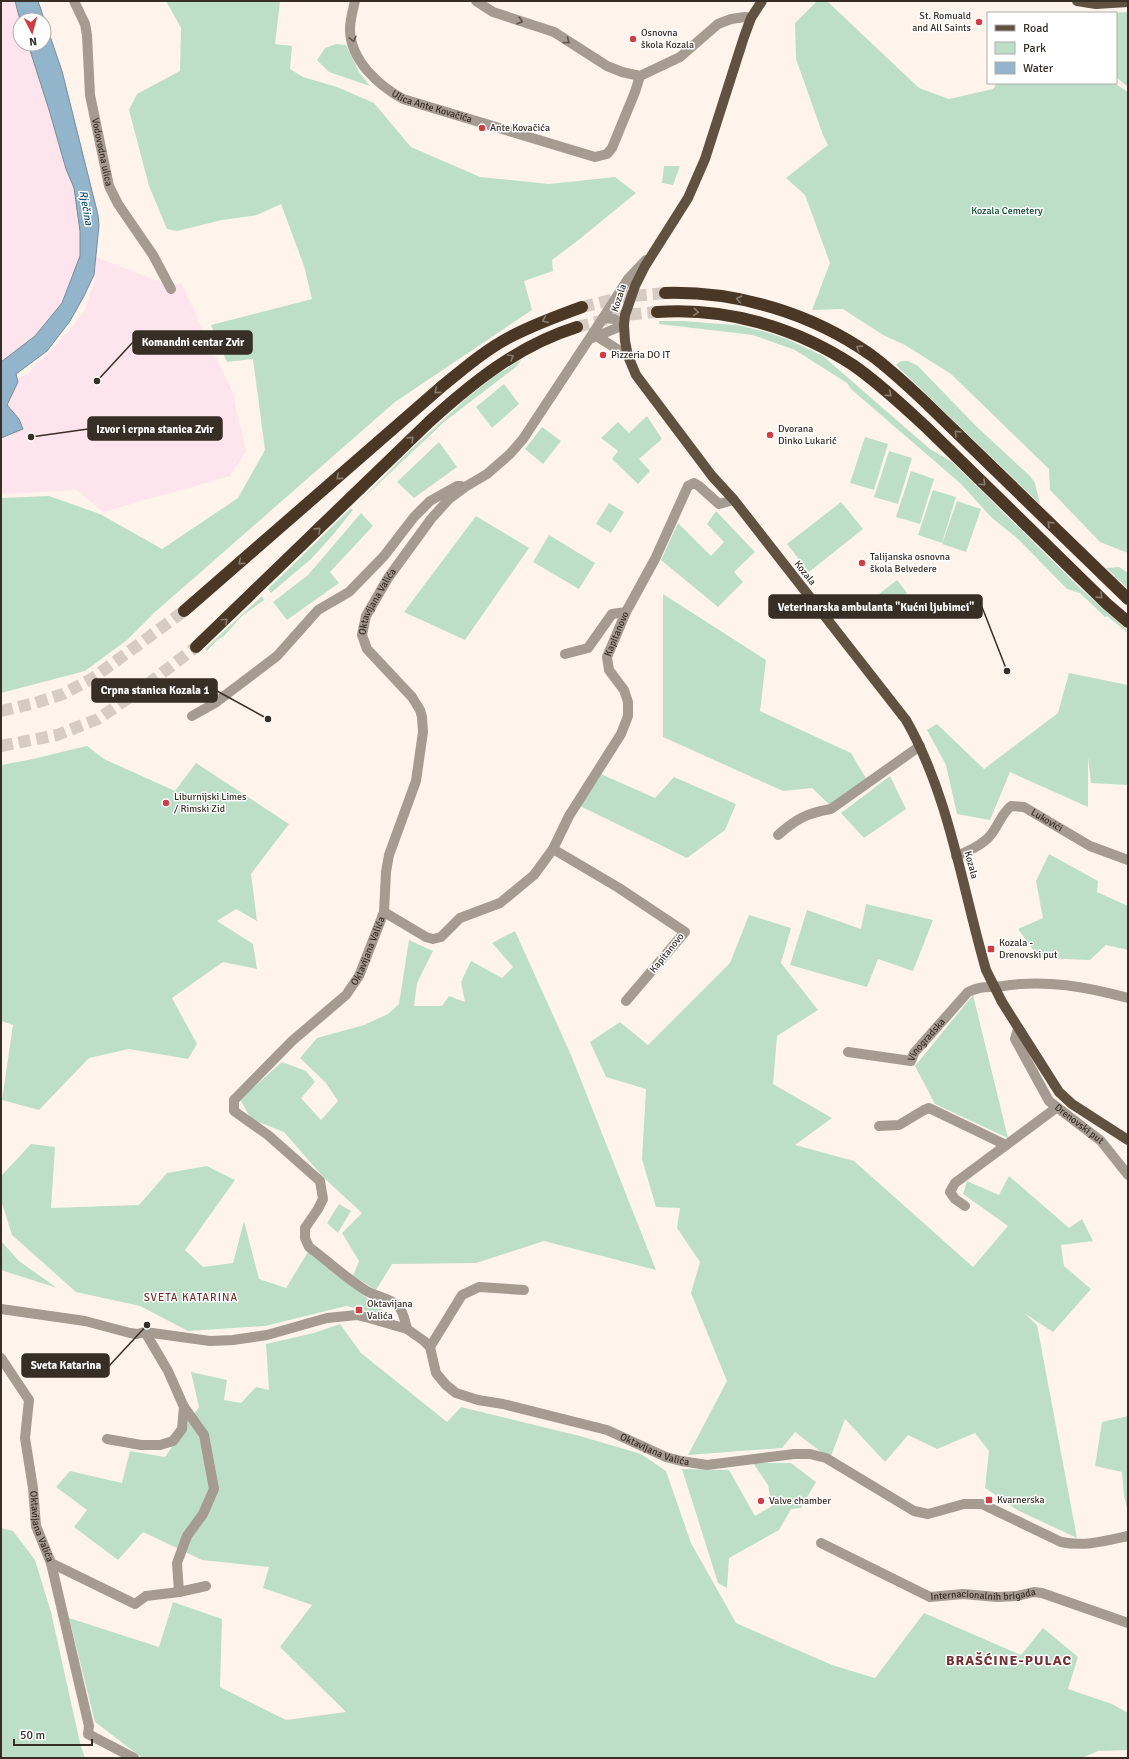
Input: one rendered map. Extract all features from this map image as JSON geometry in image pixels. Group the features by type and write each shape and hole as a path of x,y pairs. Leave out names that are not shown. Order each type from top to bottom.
{"highway":[{"path":"665,293 707,294 766,305 831,331 870,355 889,369 924,401 1128,599"},
{"path":"184,611 440,388 477,358 527,328 582,307"},
{"path":"657,312 701,312 747,319 770,325 813,342 853,366 894,398 920,421 1107,604 1128,622"},
{"path":"196,647 429,422 458,396 482,376 522,351 542,340 577,327"}],"main road":[{"name":"Kozala","path":"762,1 751,18 705,158 688,198 653,253 635,286 624,315 625,341 628,356 643,385 712,476 734,500 906,720 920,746 935,786 956,856 986,970 994,986 1048,1076 1065,1098 1128,1140"},
{"path":"1077,1 1096,4 1128,2"}],"street":[{"name":"Vodovodna ulica","path":"74,1 87,35 90,95 109,186 118,204 153,255 171,289"},
{"name":"Ulica Ante Kovačića","path":"355,1 350,29 356,52 369,73 383,86 396,95 595,157 607,154 612,148 640,76"},
{"path":"476,1 493,12 554,32 586,54 607,66 622,72 640,76 680,57 718,24 731,19 745,17 751,18"},
{"name":"Oktavijana Valića","path":"407,1329 404,1317 399,1307 390,1300 376,1296 364,1290 309,1247 305,1238 305,1228 323,1199 320,1182 268,1135 234,1111 234,1100 241,1091 292,1041 346,995 359,976 384,912 386,872 389,855 416,781 422,732 422,717 420,710 412,697 367,649 362,634 366,616 388,578 430,519 449,499 464,487 487,474 510,454 524,439 559,388 579,354 594,338 603,318 628,279 653,253"},
{"path":"603,318 614,319 624,325"},
{"path":"594,338 624,325"},
{"path":"594,338 628,356"},
{"name":"Kapitanovo","path":"384,912 433,939 441,937 460,918 500,903 534,875 553,849 569,816 621,734 628,716 628,702 624,690 609,670 607,657 626,612 655,559 688,486 694,483 719,504 734,500"},
{"name":"Oktavijana Valića","path":"192,716 215,703 277,656 318,610 349,592 384,556 414,517 430,502 457,486 464,487"},
{"path":"566,654 588,648 612,614 626,612"},
{"path":"778,834 801,817 814,812 830,809 920,746"},
{"name":"Lukovići","path":"956,856 973,849 987,839 1004,812 1011,806 1024,807 1090,846 1128,860"},
{"name":"Kapitanovo","path":"553,849 619,888 685,932 626,1001"},
{"path":"994,986 1019,983 1057,984 1083,987 1128,998"},
{"name":"Vinogradska","path":"848,1052 911,1061 914,1053 968,992 978,987 994,986"},
{"name":"Drenovski put","path":"1018,1028 1015,1039 1018,1047 1049,1101 1056,1108 1101,1141 1128,1175"},
{"path":"879,1126 899,1125 930,1108 1006,1146"},
{"path":"964,1206 955,1199 950,1192 955,1183 1056,1108"},
{"path":"1,1309 85,1321 130,1333 137,1334 145,1332 210,1341 233,1340 267,1335 327,1318 357,1316 382,1321 407,1329 430,1347 462,1295 479,1287 524,1290"},
{"path":"145,1332 168,1371 184,1407 204,1435 214,1489 203,1514 187,1536 177,1563 178,1592"},
{"name":"Oktavijana Valića","path":"430,1347 436,1373 456,1393 478,1400 503,1404 607,1430 666,1457 707,1465 794,1454 817,1455 826,1458 914,1511 928,1514 964,1504 982,1504 1061,1542 1071,1544 1091,1544 1128,1536"},
{"name":"Oktavijana Valića","path":"1,1358 29,1400 25,1438 33,1488 36,1526 51,1563 135,1604 146,1596 178,1592 206,1586"},
{"path":"107,1439 141,1445 160,1445 173,1440 182,1429 184,1407"},
{"name":"Internacionalnih brigada","path":"821,1543 930,1597 963,1594 997,1597 1017,1596 1034,1592 1042,1593 1128,1623"},
{"path":"51,1563 89,1726 88,1734 134,1758"}],"shaded area":[{"path":"1,1 15,1 18,12 12,12 12,52 31,52 66,169 74,188 80,231 80,256 62,303 37,337 1,362"},
{"path":"96,257 170,286 181,283 232,391 246,451 230,476 103,512 77,490 1,494 1,389 28,373 65,336 85,310 95,278"}],"green space":[{"path":"166,1 280,1 275,44 292,46 290,69 303,77 337,87 374,103 411,147 480,177 549,184 615,177 636,193 552,260 553,271 524,281 532,310 395,402 154,613 127,640 85,671 1,693 1,498 49,496 100,514 162,549 238,498 265,450 253,359 227,362 211,325 312,299 304,266 281,204 257,215 222,220 177,231 167,229 149,186 129,110 137,94 180,71 181,28"},
{"name":"Kozala Cemetery","path":"817,1 827,1 919,88 949,99 993,89 996,84 1116,84 1128,92 1128,553 1100,542 1050,490 1049,469 951,374 905,345 883,335 843,309 812,310 830,263 805,195 786,178 828,145 796,59 795,23"},
{"path":"1128,12 1128,87 1117,78 1117,13"},
{"path":"336,44 346,45 359,72 370,86 329,72 317,60 325,48"},
{"path":"664,166 680,166 673,185 662,183"},
{"path":"659,321 734,324 787,339 823,356 930,449 951,461 1081,589 1128,631 1128,633 1107,616 1105,617 1080,593 1067,589 1018,539 992,518 961,484 851,389 847,383 795,350 753,335 659,324"},
{"path":"522,359 516,367 444,422 354,507 407,453 468,397 493,377"},
{"path":"901,361 908,361 918,366 976,426 1030,476 1035,483 1040,504 896,365"},
{"path":"504,384 519,404 492,428 476,407"},
{"path":"647,416 662,439 639,459 650,471 638,484 612,459 618,451 601,438 618,422 629,433"},
{"path":"542,427 561,441 543,464 525,449"},
{"path":"865,437 888,444 874,490 850,483"},
{"path":"439,442 457,467 414,498 397,482"},
{"path":"889,451 912,458 898,504 874,497"},
{"path":"911,471 934,479 920,524 896,517"},
{"path":"933,490 956,497 942,543 918,535"},
{"path":"957,501 981,509 966,552 942,544"},
{"path":"841,502 863,529 809,572 787,544"},
{"path":"609,503 624,512 611,533 596,524"},
{"path":"351,508 353,510 311,559 271,593 268,589"},
{"path":"716,511 755,552 734,572 743,582 718,607 661,560 678,523 711,556 724,542 707,524"},
{"path":"361,513 373,526 330,572 339,583 287,620 273,602 308,575"},
{"path":"476,516 529,548 465,640 404,612"},
{"path":"549,535 595,563 579,589 533,562"},
{"path":"1119,567 1128,573 1128,589 1106,568"},
{"path":"897,580 907,593 888,607 879,594"},
{"path":"663,594 766,660 760,711 851,753 867,780 830,805 812,788 783,791 663,737"},
{"path":"262,596 264,600 242,616 224,636 217,640 207,651 205,649"},
{"path":"1069,673 1128,685 1128,785 1091,783 1088,757 1088,807 1010,772 990,820 957,814 946,765 927,730 937,724 984,769 1058,713"},
{"path":"87,746 104,759 175,791 196,763 289,824 251,874 257,921 236,909 217,921 253,944 257,969 223,962 172,998 197,1044 188,1059 129,1049 89,1058 39,1110 2,1100 13,1025 1,1021 1,765"},
{"path":"601,774 655,798 674,777 736,804 725,830 687,858 580,806"},
{"path":"890,776 906,809 864,838 841,813"},
{"path":"1049,854 1098,881 1097,892 1128,906 1128,950 1106,945 1090,960 1039,958 1018,929 1043,918 1036,881"},
{"path":"866,904 933,920 913,971 878,959 867,987 790,965 807,910 861,929"},
{"path":"749,915 791,928 781,963 818,1010 777,1036 773,1084 832,1118 795,1145 854,1161 973,1267 1008,1226 963,1194 967,1181 999,1195 1009,1176 1069,1228 1082,1219 1093,1241 1061,1245 1064,1266 1091,1289 1053,1332 1024,1313 1037,1325 1077,1538 1017,1510 985,1488 989,1451 975,1433 937,1449 908,1435 885,1462 845,1419 830,1459 795,1432 782,1448 688,1455 727,1381 691,1293 700,1262 677,1228 680,1208 656,1207 642,1159 646,1089 606,1077 590,1042 620,1022 648,1045 730,963"},
{"path":"515,931 571,1055 656,1270 544,1241 476,1263 392,1264 376,1290 353,1276 359,1261 342,1233 362,1213 324,1178 284,1132 251,1119 240,1099 282,1062 306,1071 315,1082 301,1098 321,1120 338,1101 326,1083 300,1058 317,1038 364,1025 388,1014 399,1004 409,940 433,951 417,983 414,1006 442,1006 449,996 465,1002 461,982 471,961 502,978 513,967 492,943"},
{"path":"973,995 1008,1138 935,1104 915,1066"},
{"path":"31,1144 55,1147 51,1208 139,1205 167,1173 207,1166 235,1180 185,1250 203,1267 233,1263 244,1221 259,1279 286,1288 308,1252 391,1317 346,1306 265,1326 188,1331 140,1306 76,1292 12,1235 1,1200 1,1176"},
{"path":"339,1204 351,1211 338,1233 327,1223"},
{"path":"1,1241 19,1261 57,1288 1,1270"},
{"path":"340,1324 361,1353 447,1422 461,1407 580,1436 641,1454 666,1471 691,1543 736,1623 832,1665 875,1678 924,1613 1021,1655 1043,1628 1078,1657 1068,1689 1112,1704 1128,1713 1128,1750 1098,1751 1082,1758 141,1757 95,1722 69,1618 159,1647 173,1602 222,1619 220,1687 286,1720 346,1712 280,1647 312,1605 263,1588 269,1567 202,1560 143,1532 118,1560 74,1527 87,1510 56,1487 70,1471 122,1483 130,1451 165,1457 199,1407 191,1372 227,1380 224,1400 241,1403 256,1387 269,1390 266,1344 314,1333"},
{"path":"1128,1416 1128,1513 1124,1496 1122,1472 1095,1466 1102,1422"},
{"path":"753,1463 791,1463 816,1482 801,1508 791,1509 779,1530 729,1558 727,1588 718,1583 682,1469 729,1470 755,1516 772,1506 768,1485"},
{"path":"1,1528 13,1531 35,1560 51,1612 80,1743 85,1758 1,1758"}],"water":[{"name":"Rječina","path":"15,1 38,1 42,12 18,12"},
{"name":"Rječina","path":"52,42 62,71 98,215 99,225 94,275 70,321 47,351 16,374 18,382 7,405 19,419 23,429 1,438 1,362 35,336 62,303 80,256 80,231 74,188 66,169 31,52 52,52"}],"tunnel":[{"path":"582,307 623,297 665,293"},
{"path":"577,327 624,315 657,312"},
{"path":"1,711 35,703 63,694 93,678 184,611"},
{"path":"1,746 57,735 98,719 140,690 196,647"}],"place":[{"name":"St. Romuald and All Saints","path":"979,22"},
{"name":"Osnovna škola Kozala","path":"633,39"},
{"name":"Ante Kovačića","path":"482,128"},
{"name":"Pizzeria DO IT","path":"603,355"},
{"name":"Komandni centar Zvir","path":"97,381"},
{"name":"Dvorana Dinko Lukarić","path":"770,435"},
{"name":"Izvor i crpna stanica Zvir","path":"31,437"},
{"name":"Talijanska osnovna škola Belvedere","path":"862,563"},
{"name":"Veterinarska ambulanta \"Kućni ljubimci\"","path":"1007,671"},
{"name":"Crpna stanica Kozala 1","path":"268,719"},
{"name":"Liburnijski Limes / Rimski Zid","path":"166,803"},
{"name":"Kozala - Drenovski put","path":"991,949"},
{"name":"Oktavijana Valića","path":"359,1310"},
{"name":"Sveta Katarina","path":"147,1325"},
{"name":"Kvarnerska","path":"989,1500"},
{"name":"Valve chamber","path":"761,1501"}],"district":[{"name":"SVETA KATARINA","path":"191,1297"},
{"name":"BRAŠĆINE-PULAC","path":"1009,1660"}]}
